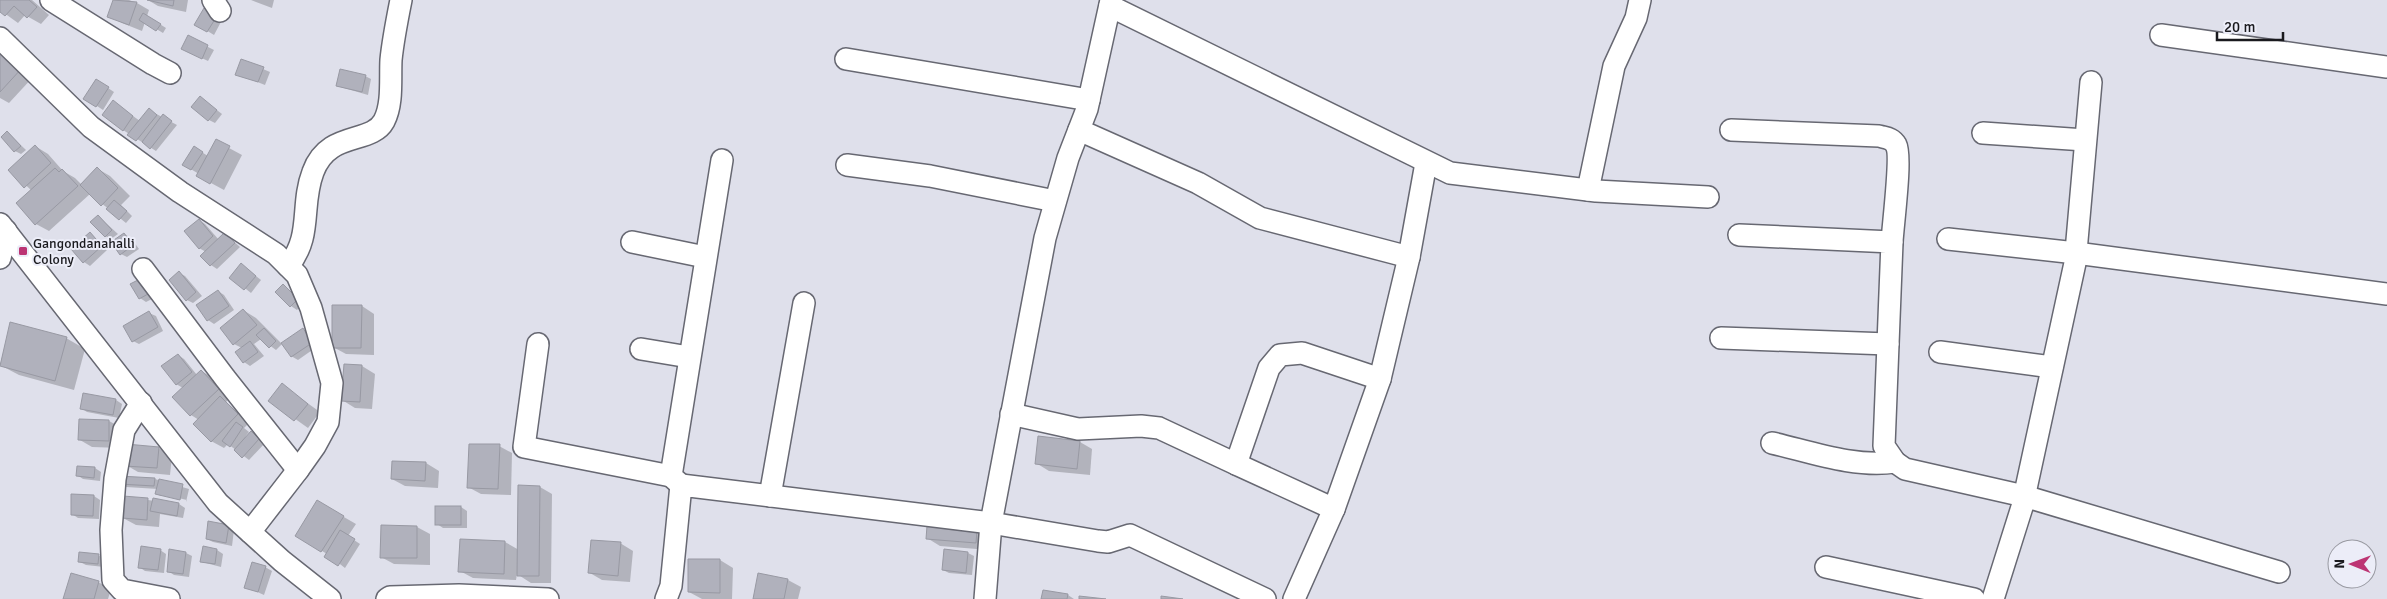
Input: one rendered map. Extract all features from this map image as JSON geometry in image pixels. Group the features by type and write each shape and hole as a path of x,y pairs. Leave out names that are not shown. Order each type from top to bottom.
{"street":[{"path":"51,0 170,73"},
{"path":"288,266 298,255 303,241 308,190 313,171 322,157 336,143 375,131 383,122 388,107 394,31 401,0"},
{"path":"1588,190 1614,66 1636,18 1640,0"},
{"path":"985,599 991,523 1045,238 1055,201 1089,100 1111,3 1426,163 1450,173 1588,190 1708,197"},
{"path":"2161,35 2387,67"},
{"path":"0,38 91,127 180,192 276,254 297,275 311,308 332,383 328,422 315,446 298,470 250,532"},
{"path":"846,59 1089,100"},
{"path":"1993,599 2024,496 2076,253 2091,82"},
{"path":"1079,130 1198,183 1260,218 1409,257"},
{"path":"1731,130 1879,136 1892,139 1897,146 1884,446 1894,462 1905,469 2024,496 2280,572"},
{"path":"1983,134 2085,140"},
{"path":"666,599 671,586 676,480 689,357 722,160"},
{"path":"1294,599 1334,509 1380,379 1409,257 1426,163"},
{"path":"847,165 930,176 1055,201"},
{"path":"0,258 3,228"},
{"path":"3,228 218,503 330,599"},
{"path":"1739,234 1892,242"},
{"path":"1948,239 2076,253 2387,294"},
{"path":"632,242 705,257"},
{"path":"143,269 225,378 298,470"},
{"path":"770,496 804,304"},
{"path":"1721,338 1888,344"},
{"path":"538,344 524,447 676,480 770,496 991,523 1098,541 1108,542 1130,535 1139,537 1265,599"},
{"path":"641,349 689,357"},
{"path":"1940,352 2052,367"},
{"path":"1236,464 1269,368 1280,355 1302,354 1380,379"},
{"path":"141,403 124,430 115,479 111,530 113,580 122,590 168,599"},
{"path":"1011,414 1078,429 1141,426 1159,428 1334,509"},
{"path":"1772,443 1839,458 1879,464 1894,462"},
{"path":"1826,567 1974,599"},
{"path":"387,599 390,597 459,595 548,599"}],"building":[{"path":"0,0 29,0 37,7 27,18 14,6 5,16 0,12"},
{"path":"113,0 137,2 129,25 107,17"},
{"path":"147,0 174,0 173,6"},
{"path":"204,8 217,16 207,32 194,25"},
{"path":"143,13 161,24 156,31 139,20"},
{"path":"188,35 208,45 202,59 181,49"},
{"path":"0,48 22,68 0,92"},
{"path":"241,59 264,67 258,82 235,75"},
{"path":"340,69 366,75 362,92 336,86"},
{"path":"96,79 109,87 96,107 83,99"},
{"path":"200,96 217,110 208,121 191,107"},
{"path":"113,100 133,116 123,131 102,115"},
{"path":"149,108 157,115 136,141 127,135"},
{"path":"163,114 172,121 150,149 142,142"},
{"path":"7,131 21,146 14,152 1,137"},
{"path":"216,139 230,146 210,184 196,176"},
{"path":"35,145 51,163 24,188 8,170"},
{"path":"194,146 203,152 191,170 182,165"},
{"path":"97,167 118,188 101,206 80,185"},
{"path":"55,168 59,172 62,169 78,186 35,225 16,203"},
{"path":"114,200 127,211 119,220 106,209"},
{"path":"98,215 112,230 105,237 90,222"},
{"path":"199,219 213,236 199,249 184,231"},
{"path":"90,232 102,246 83,263 71,249"},
{"path":"225,232 235,243 210,266 200,256"},
{"path":"124,233 133,245 120,255 111,242"},
{"path":"241,263 256,276 244,290 229,278"},
{"path":"179,271 196,292 186,301 169,280"},
{"path":"140,279 148,294 139,299 130,284"},
{"path":"283,284 298,299 290,307 275,292"},
{"path":"218,290 229,306 207,321 196,305"},
{"path":"332,305 362,305 361,348 332,348"},
{"path":"243,309 257,325 233,345 220,328"},
{"path":"149,311 158,327 132,342 123,326"},
{"path":"10,322 67,337 55,381 0,366"},
{"path":"264,328 276,341 269,348 256,335"},
{"path":"303,328 312,343 291,357 281,343"},
{"path":"250,341 258,352 243,363 235,352"},
{"path":"178,354 192,372 176,385 161,366"},
{"path":"344,364 362,365 360,402 341,401"},
{"path":"201,370 219,389 190,416 172,397"},
{"path":"282,383 308,404 294,421 268,401"},
{"path":"83,393 116,399 113,415 80,409"},
{"path":"220,396 238,414 211,442 193,424"},
{"path":"79,419 109,420 109,441 78,440"},
{"path":"236,422 243,427 230,447 222,441"},
{"path":"251,431 259,439 242,458 234,450"},
{"path":"1038,436 1080,441 1077,469 1035,464"},
{"path":"126,444 159,447 157,468 124,466"},
{"path":"469,444 500,444 498,489 467,488"},
{"path":"392,461 426,462 425,481 391,479"},
{"path":"77,466 95,467 94,478 76,476"},
{"path":"119,476 155,478 154,486 119,484"},
{"path":"159,479 183,484 180,500 155,494"},
{"path":"518,485 540,486 539,576 517,576"},
{"path":"71,494 94,495 93,516 71,515"},
{"path":"123,496 148,498 147,520 122,518"},
{"path":"153,498 179,503 177,516 150,511"},
{"path":"317,500 344,516 321,552 295,536"},
{"path":"435,506 461,506 461,525 435,525"},
{"path":"208,521 229,525 226,543 206,539"},
{"path":"381,525 417,526 417,558 380,558"},
{"path":"927,526 977,530 976,543 926,539"},
{"path":"340,530 355,539 338,566 324,557"},
{"path":"460,539 505,541 504,574 458,572"},
{"path":"591,540 621,542 618,576 588,573"},
{"path":"141,546 161,549 158,570 138,568"},
{"path":"203,546 217,549 215,564 200,562"},
{"path":"169,549 186,552 183,574 167,572"},
{"path":"944,549 968,552 966,573 942,570"},
{"path":"79,552 99,554 98,564 78,562"},
{"path":"688,559 720,559 720,593 688,592"},
{"path":"252,562 266,566 258,592 244,588"},
{"path":"71,573 99,581 94,599 63,599"},
{"path":"758,573 788,579 784,599 753,599"},
{"path":"1043,590 1068,594 1067,599 1041,599"},
{"path":"1079,596 1106,599 1079,599"},
{"path":"1161,596 1183,599 1161,599"}],"place":[{"name":"Gangondanahalli Colony","path":"23,251"}]}
